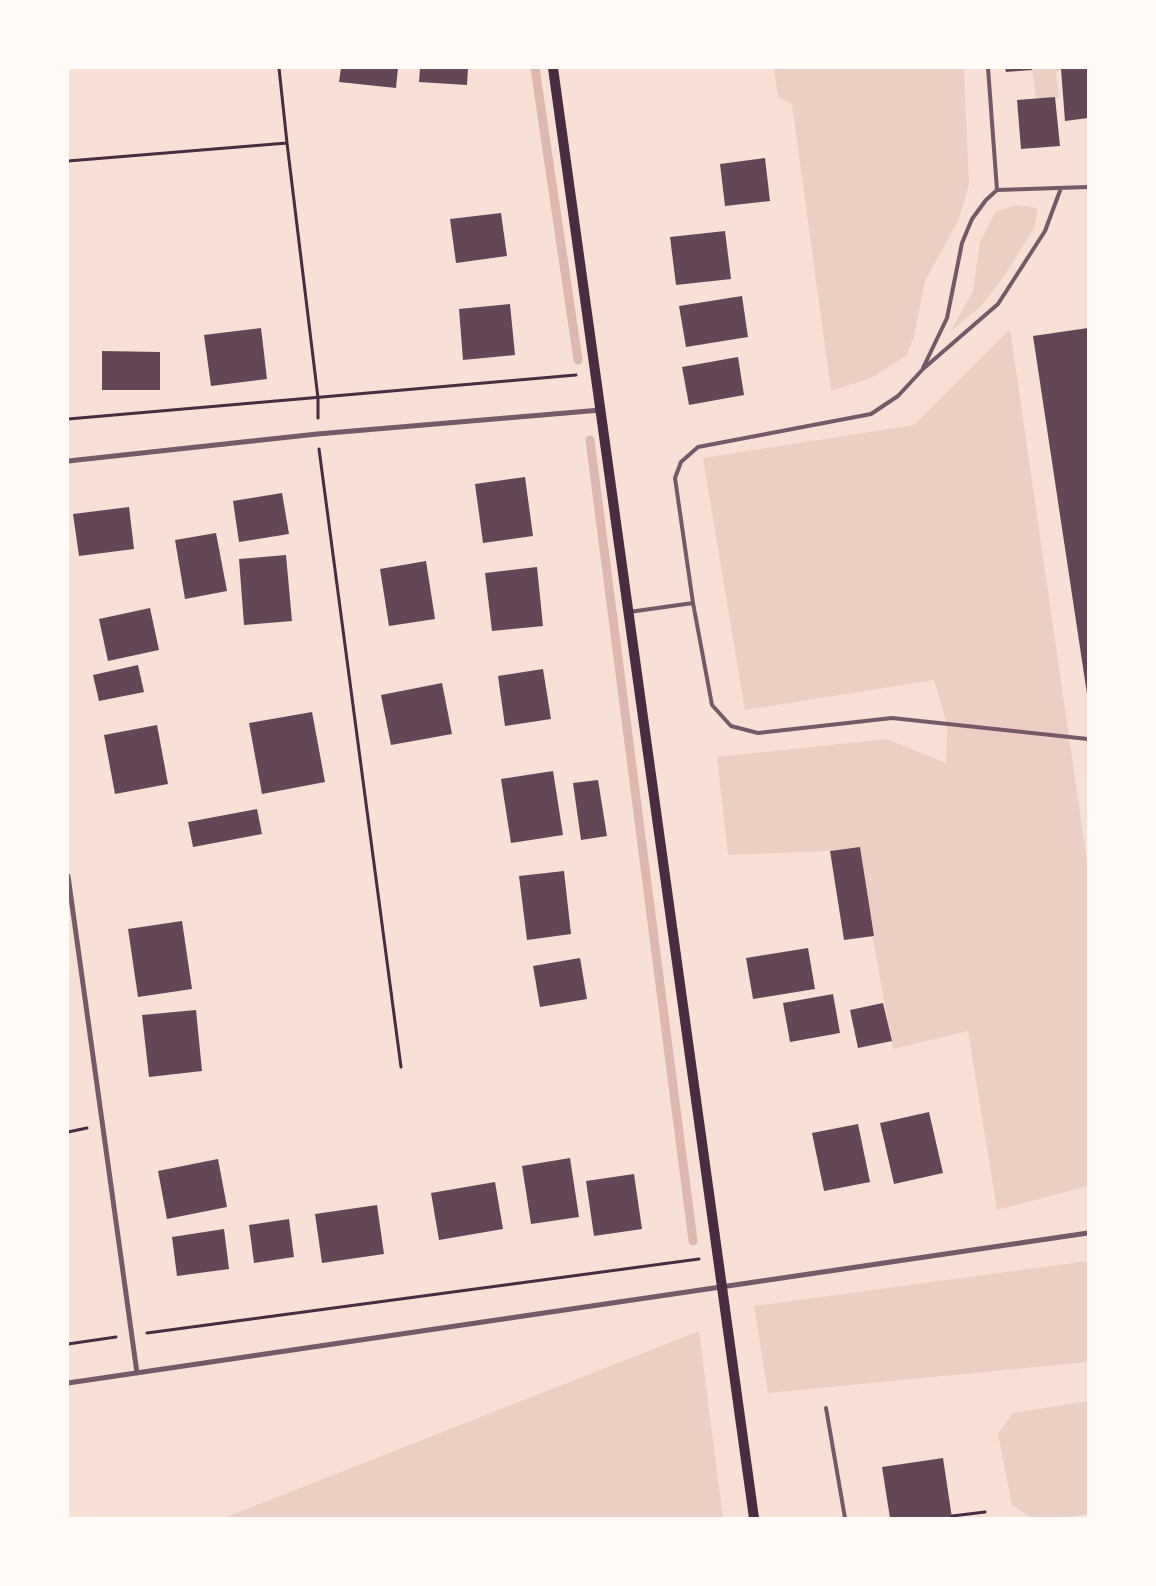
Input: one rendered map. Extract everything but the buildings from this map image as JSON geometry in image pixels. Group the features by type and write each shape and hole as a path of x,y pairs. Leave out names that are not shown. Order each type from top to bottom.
{"main road":[{"path":"553,68 597,374 754,1518"}],"street":[{"path":"68,461 317,434 601,410"},
{"path":"68,876 137,1373"},
{"path":"68,1383 1088,1233"}],"lane":[{"path":"923,369 946,318 965,235 972,218 997,190 988,68"},
{"path":"997,190 1088,187"},
{"path":"1061,188 1045,231 998,304 923,369 898,396 871,414 698,447 680,462 674,478 693,603 712,704 731,726 758,733 892,718 1088,739"},
{"path":"629,612 693,603"},
{"path":"826,1408 845,1518"}],"path":[{"path":"279,68 318,398 317,434 401,1067"},
{"path":"68,161 287,144"},
{"path":"68,419 597,374"},
{"path":"68,1344 718,1257"},
{"path":"952,1516 985,1512"}],"shaded area":[{"path":"774,68 964,68 969,185 958,221 925,281 914,337 906,356 871,378 831,391 792,104 778,97"},
{"path":"1032,68 1077,68 1061,69 1056,73 1059,98 1036,98"},
{"path":"1017,205 1038,208 1034,228 1005,275 981,306 951,331 973,291 980,242 995,212"},
{"path":"1010,329 1088,868 1088,1186 997,1210 968,1031 893,1049 874,945 860,847 830,851 728,855 717,757 887,739 946,763 947,724 934,680 745,710 703,458 914,425"},
{"path":"1088,1261 1088,1362 768,1393 754,1306"},
{"path":"699,1331 723,1518 224,1518"},
{"path":"1088,1401 1088,1514 1060,1518 1032,1518 1012,1505 998,1434 1013,1413"}],"waterway":[{"path":"535,68 578,360"},
{"path":"590,440 693,1241"}]}
